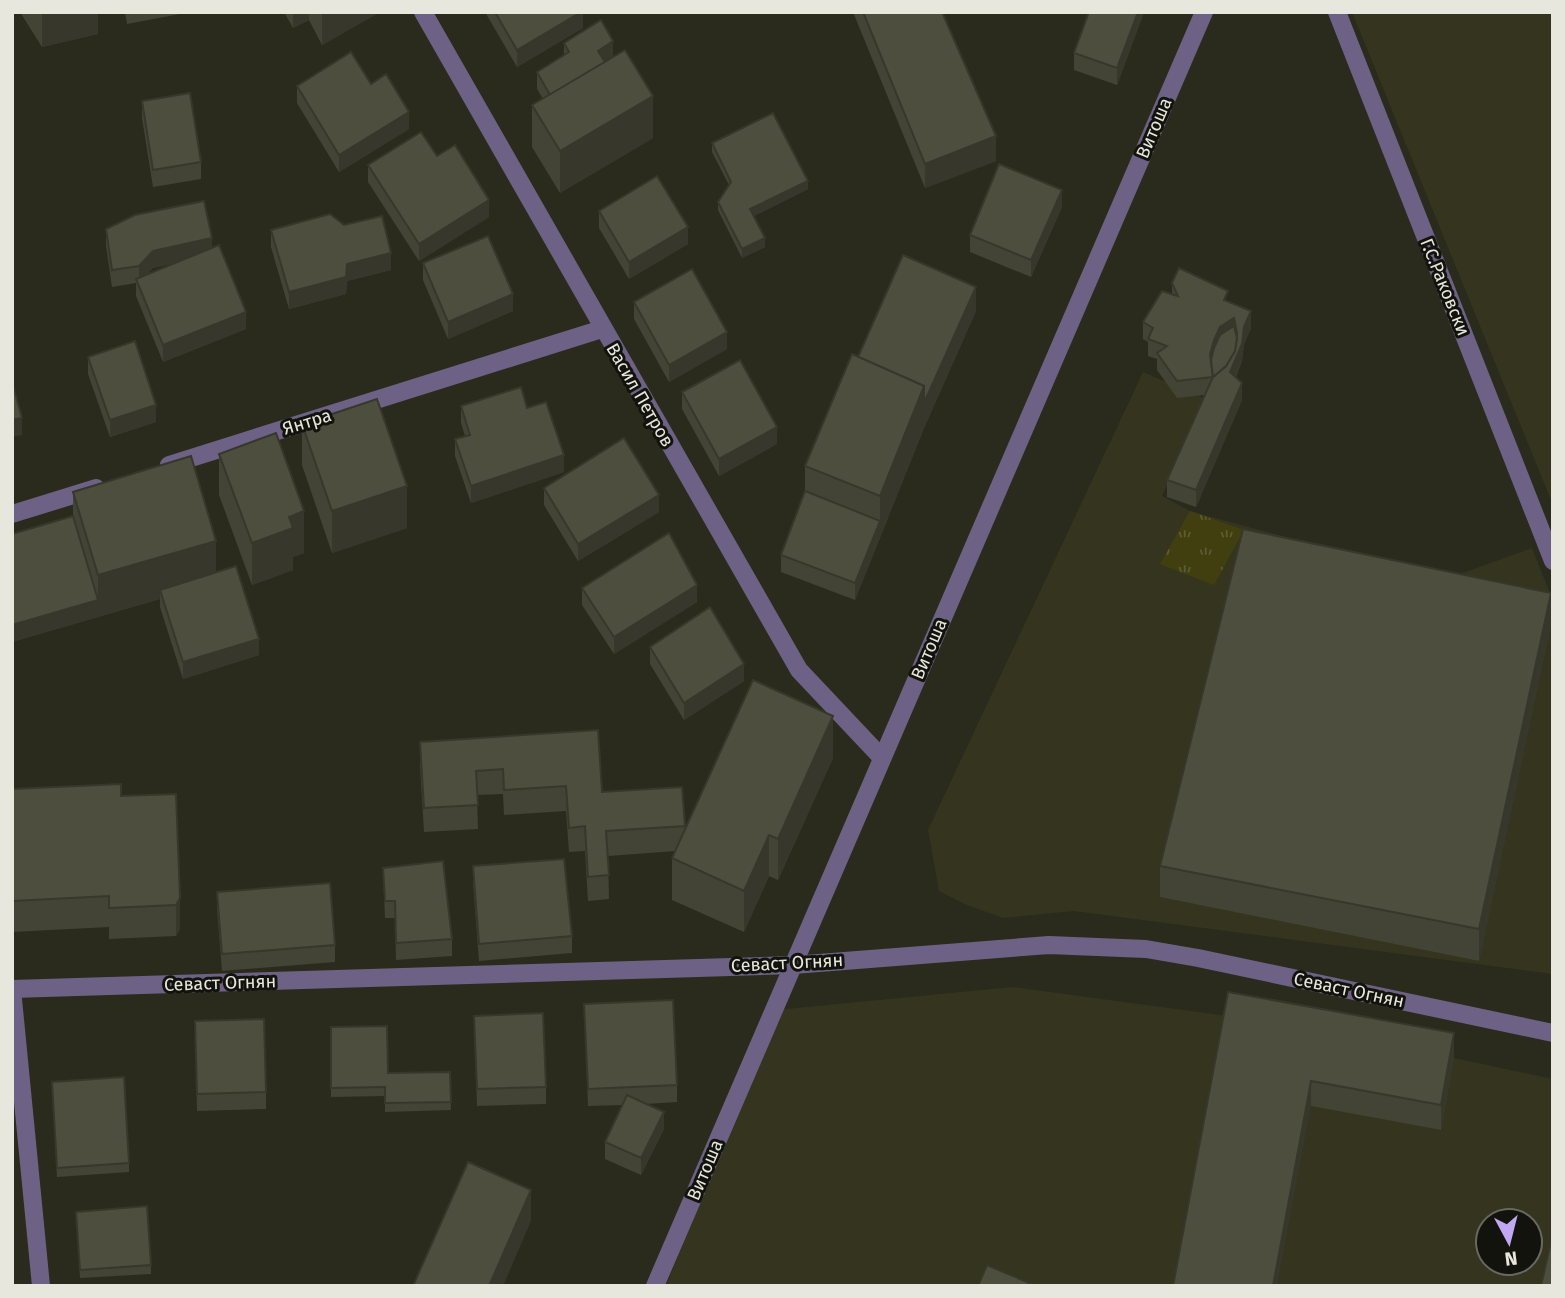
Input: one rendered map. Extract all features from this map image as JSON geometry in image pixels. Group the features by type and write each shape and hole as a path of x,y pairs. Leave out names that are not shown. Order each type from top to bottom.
{"street":[{"name":"Васил Петров","path":"423,12 799,670 882,758"},
{"name":"Витоша","path":"655,1286 1204,12"},
{"name":"Г.С.Раковски","path":"1337,12 1553,561"},
{"name":"Янтра","path":"156,469 602,329"},
{"path":"12,514 117,481"},
{"name":"Севаст Огнян","path":"12,989 793,965 993,947 1049,945 1146,949 1553,1032"},
{"path":"12,989 41,1286"}],"shaded area":[{"path":"1352,12 1553,12 1553,505"},
{"path":"1143,372 1206,399 1162,496 1190,511 1443,580 1532,548 1553,601 1553,974 1074,911 1003,918 939,891 928,830"},
{"path":"1012,987 1228,1016 1553,1079 1553,1286 666,1286 776,1010"}],"green space":[{"path":"1190,511 1244,530 1214,585 1160,564"}],"building":[{"path":"495,12 581,12 517,50"},
{"path":"863,12 942,12 996,136 925,164"},
{"path":"1089,12 1138,12 1117,68 1074,53"},
{"path":"601,20 613,41 598,51 605,62 550,95 537,72 569,52 564,43"},
{"path":"625,50 653,96 560,151 532,105"},
{"path":"351,52 371,84 386,74 409,112 339,155 297,86"},
{"path":"190,93 201,162 153,170 142,101"},
{"path":"773,113 808,181 750,209 765,238 742,249 718,202 731,182 712,143"},
{"path":"421,132 437,156 455,145 489,200 419,244 368,165"},
{"path":"999,164 1062,190 1031,260 970,235"},
{"path":"657,176 688,227 629,262 599,211"},
{"path":"204,201 212,238 153,251 139,266 112,270 106,229 135,215"},
{"path":"330,214 344,225 382,216 391,253 347,264 346,277 289,292 271,230"},
{"path":"488,236 513,294 448,322 423,263"},
{"path":"219,245 246,312 163,345 136,279"},
{"path":"903,255 976,287 924,403 924,386 858,357"},
{"path":"1179,268 1228,291 1224,300 1251,311 1244,327 1242,344 1230,372 1242,383 1196,490 1167,480 1213,377 1177,381 1157,353 1167,346 1148,339 1153,328 1143,322 1162,291 1178,296 1172,283","holes":["1234,318 1237,333 1235,351 1226,366 1213,377 1210,354 1220,327"]},
{"path":"692,269 727,332 669,365 634,302"},
{"path":"1234,326 1237,338 1235,351 1226,366 1213,377 1211,360 1214,348 1220,335"},
{"path":"135,341 156,405 110,420 88,357"},
{"path":"852,354 924,386 880,496 805,466"},
{"path":"740,360 777,427 719,459 682,392"},
{"path":"12,382 22,418 12,420"},
{"path":"521,387 527,408 546,402 564,455 471,486 455,439 470,435 461,406"},
{"path":"377,399 407,486 332,511 302,424"},
{"path":"276,433 304,511 289,517 293,528 252,543 219,454"},
{"path":"624,438 659,495 578,544 544,488"},
{"path":"191,456 216,541 98,575 73,492"},
{"path":"805,491 880,521 855,583 781,555"},
{"path":"73,516 98,600 12,625 12,534"},
{"path":"1243,529 1551,593 1479,929 1160,866"},
{"path":"669,533 697,585 614,637 582,588"},
{"path":"236,566 259,639 183,662 160,590"},
{"path":"710,607 744,664 684,703 650,647"},
{"path":"753,680 833,716 778,839 769,835 744,891 672,858"},
{"path":"598,730 602,792 682,787 685,826 606,831 609,875 588,877 585,826 569,828 566,786 504,790 503,769 476,771 478,805 424,808 420,742"},
{"path":"121,784 121,796 176,794 180,898 176,905 109,908 109,896 12,901 12,789"},
{"path":"564,859 572,936 479,944 473,866"},
{"path":"443,861 452,939 396,943 395,901 385,901 383,868"},
{"path":"330,883 335,945 222,954 217,892"},
{"path":"1228,992 1454,1033 1441,1105 1311,1081 1273,1286 1173,1286"},
{"path":"673,1000 677,1085 588,1089 584,1004"},
{"path":"543,1013 546,1087 477,1089 474,1016"},
{"path":"264,1019 266,1092 197,1094 195,1021"},
{"path":"387,1026 388,1073 450,1072 451,1102 385,1103 385,1087 331,1088 331,1027"},
{"path":"124,1077 129,1163 57,1168 52,1082"},
{"path":"627,1095 664,1112 641,1158 605,1142"},
{"path":"468,1162 531,1190 489,1286 413,1286"},
{"path":"147,1206 151,1265 80,1270 76,1212"},
{"path":"1553,1233 1553,1286 1541,1286"},
{"path":"987,1265 1036,1286 978,1286"}]}
